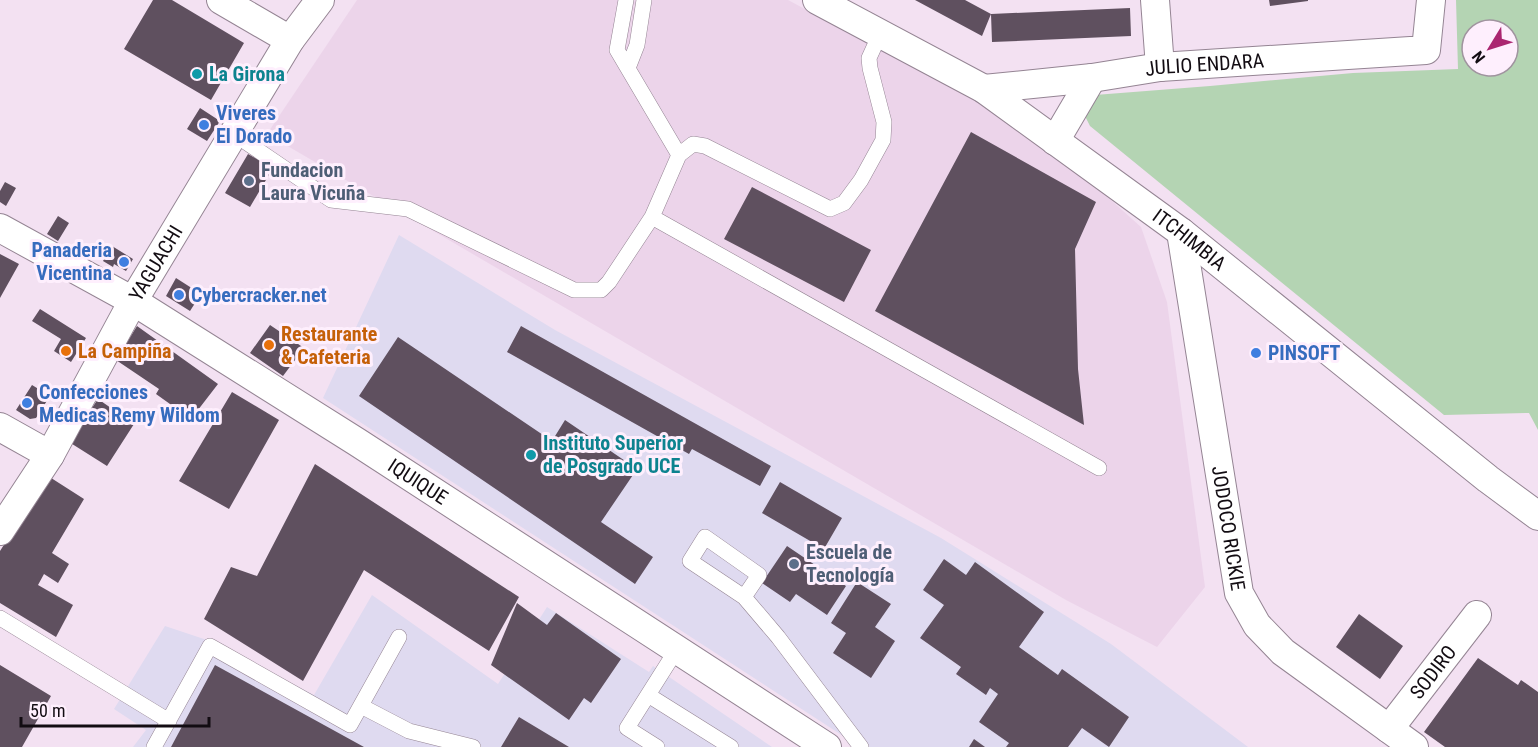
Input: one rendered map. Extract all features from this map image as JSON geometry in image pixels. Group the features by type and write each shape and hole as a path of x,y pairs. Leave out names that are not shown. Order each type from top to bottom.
{"street":[{"path":"221,0 290,40"},
{"name":"YAGUACHI","path":"0,531 50,455 134,302 290,40 320,0"},
{"name":"ITCHIMBIA","path":"817,0 984,89 1181,232 1538,516"},
{"path":"1155,0 1160,67"},
{"name":"JULIO ENDARA","path":"984,89 1092,78 1160,67 1426,50 1431,0"},
{"path":"1055,141 1092,78"},
{"name":"IQUIQUE","path":"0,228 134,302 357,442 826,746"},
{"name":"JODOCO RICKIE","path":"1181,232 1239,593 1257,625 1283,652 1414,747"},
{"path":"0,427 50,455"},
{"name":"SODIRO","path":"1389,729 1477,615"}],"lane":[{"path":"626,0 617,50 679,155"},
{"path":"628,68 637,45 644,0"},
{"path":"234,134 331,200 408,209 574,290 601,290 609,282 652,218 679,155 693,144 705,146 830,209 844,202 861,180 883,140 884,122 869,58 880,34"},
{"path":"652,218 1099,468"},
{"path":"744,597 778,637 861,747"},
{"path":"0,618 169,721"},
{"path":"154,747 210,646 350,725 399,637"},
{"path":"657,747 627,728 677,649"},
{"path":"648,695 731,747"},
{"path":"361,706 409,731 473,747"}],"shaded area":[{"path":"357,0 788,0 1035,132 1141,227 1167,302 1205,587 1157,647 1066,600 267,134"},
{"path":"399,235 555,330 941,538 1111,644 1248,747 860,747 323,398"},
{"path":"372,595 498,684 547,607 649,672 653,666 772,747 133,747 146,730 114,709 165,626 207,640 314,695"}],"green space":[{"path":"1456,0 1538,0 1538,430 1529,413 1444,415 1090,126 1085,116 1095,95 1353,73 1458,69"}],"building":[{"name":"La Girona","path":"153,0 172,0 244,43 211,100 124,49"},
{"path":"915,0 965,0 991,14 982,36"},
{"path":"1269,0 1308,0 1308,1 1270,6"},
{"path":"1130,8 1131,36 992,42 991,14"},
{"name":"Viveres El Dorado","path":"200,108 220,121 207,141 187,129"},
{"path":"971,132 1096,202 1075,249 1078,369 1084,425 875,311"},
{"name":"Fundacion Laura Vicuña","path":"248,154 273,168 250,207 225,193"},
{"path":"5,182 16,188 6,206 0,202 0,191"},
{"path":"752,187 871,250 844,302 724,239"},
{"path":"58,216 69,223 58,241 47,234"},
{"path":"112,246 133,259 126,271 103,261"},
{"path":"0,254 19,264 0,298"},
{"path":"176,278 201,294 190,311 166,296"},
{"path":"40,309 86,338 71,362 54,351 61,339 32,321"},
{"path":"270,325 304,348 283,376 250,353"},
{"path":"137,326 218,384 191,419 156,394 159,389 116,360"},
{"path":"521,326 771,466 760,486 692,449 689,454 507,352"},
{"name":"Instituto Superior de Posgrado UCE","path":"398,337 552,441 565,420 637,469 601,522 653,557 635,584 359,396"},
{"path":"32,385 50,396 36,418 30,419 16,410"},
{"path":"232,392 279,420 229,509 179,481"},
{"path":"98,399 134,424 107,466 69,442"},
{"path":"315,464 519,597 489,651 364,570 303,681 204,619 231,567 257,576"},
{"path":"48,476 84,499 52,553 69,564 58,583 44,574 38,585 73,605 56,637 0,603 0,551"},
{"path":"780,482 842,518 824,549 762,513"},
{"name":"Escuela de Tecnología","path":"787,546 846,586 827,615 796,594 790,602 762,583"},
{"path":"944,559 966,575 975,562 1044,612 1019,647 1058,675 1062,669 1129,717 1109,747 1082,728 1068,747 1006,747 1009,743 979,722 998,694 990,688 986,695 956,674 961,667 920,638 944,605 923,590"},
{"path":"857,582 891,604 875,627 895,641 871,678 833,653 846,633 831,623"},
{"path":"517,603 547,625 556,613 621,659 591,703 584,698 569,720 491,665"},
{"path":"1359,614 1403,646 1380,679 1336,647"},
{"path":"1478,658 1518,685 1521,680 1538,692 1538,747 1445,747 1424,732"},
{"path":"0,665 51,696 22,747 0,747"},
{"path":"215,665 364,747 171,747"},
{"path":"519,717 569,747 501,747"},
{"path":"974,739 985,747 969,747"}],"place":[{"name":"La Girona","path":"197,74"},
{"name":"Viveres El Dorado","path":"204,125"},
{"name":"Fundacion Laura Vicuña","path":"249,181"},
{"name":"Panaderia Vicentina","path":"124,262"},
{"name":"Cybercracker.net","path":"179,295"},
{"name":"Restaurante & Cafeteria","path":"269,345"},
{"name":"La Campiña","path":"66,351"},
{"name":"PINSOFT","path":"1256,353"},
{"name":"Confecciones Medicas Remy Wildom","path":"27,403"},
{"name":"Instituto Superior de Posgrado UCE","path":"531,455"},
{"name":"Escuela de Tecnología","path":"794,564"}]}
